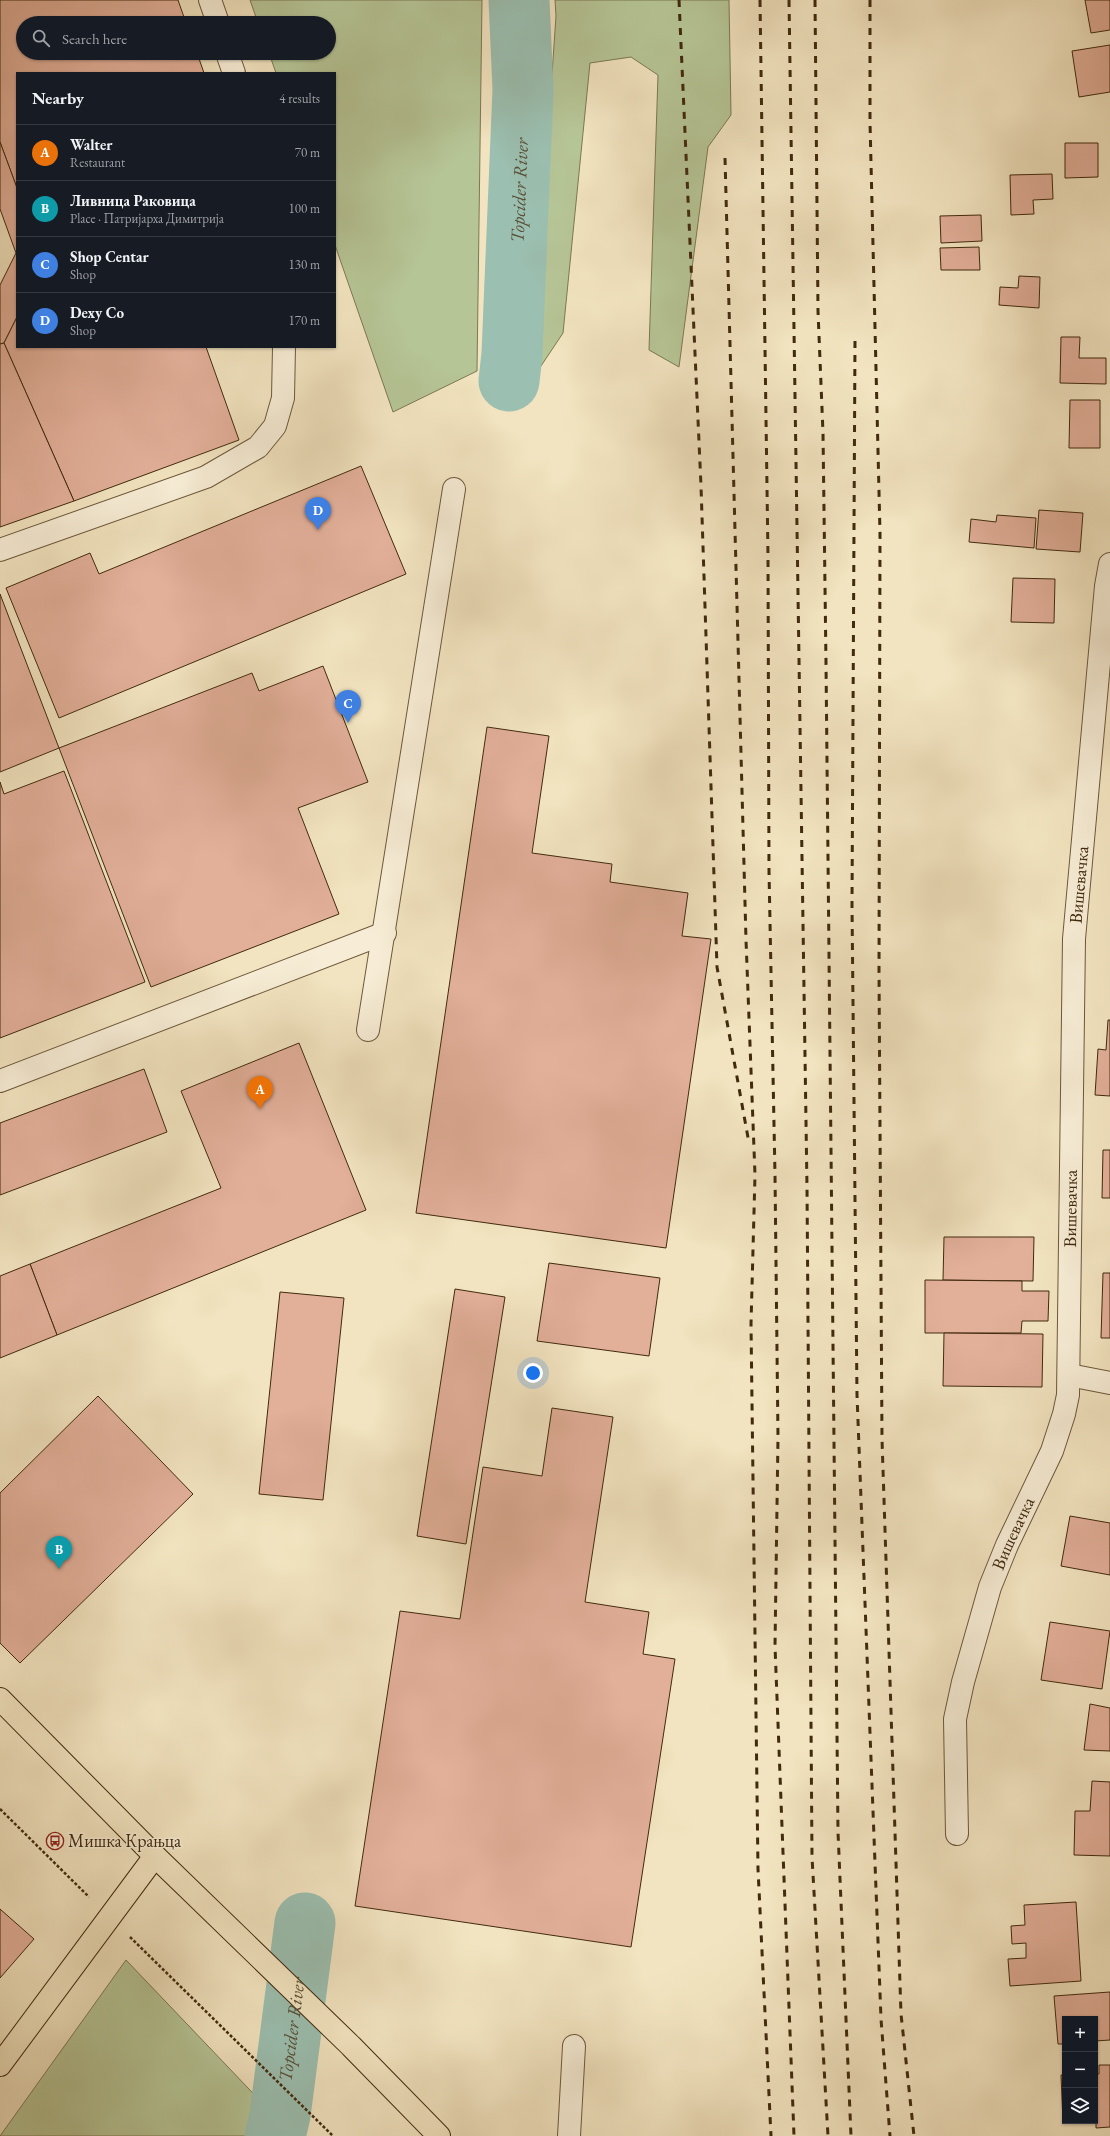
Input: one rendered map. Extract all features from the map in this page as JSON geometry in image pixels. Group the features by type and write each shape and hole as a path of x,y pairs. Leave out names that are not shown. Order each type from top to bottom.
{"main road":[{"path":"0,1699 155,1856 351,2046 439,2136"},
{"path":"0,2065 155,1856"}],"street":[{"path":"210,0 216,16"},
{"path":"229,60 234,72"},
{"path":"0,550 206,477 258,448 275,426 283,398 284,348"},
{"path":"368,1030 454,489"},
{"name":"Вишевачка","path":"957,1834 955,1719 963,1682 990,1587 1007,1545 1052,1451 1064,1414 1069,1375 1068,1311 1074,939 1105,594 1110,564"},
{"path":"0,1081 384,933"},
{"path":"1069,1375 1110,1383"},
{"path":"569,2136 574,2046"}],"path":[{"path":"0,1809 332,2136"}],"green space":[{"path":"250,0 482,0 477,371 393,412 336,248 336,72 276,72 271,60 336,60 336,16 256,16"},
{"path":"555,0 729,0 731,115 708,147 679,367 649,350 658,75 631,57 590,63 563,333 531,381 556,16"},
{"path":"126,1960 268,2109 262,2136 0,2136"}],"building":[{"path":"0,0 178,0 184,16 16,16 16,60 199,60 204,72 16,72 16,185 0,142"},
{"path":"1085,0 1110,0 1110,30 1091,33"},
{"path":"1110,45 1110,92 1079,97 1072,51"},
{"path":"0,142 16,185 16,253 0,209"},
{"path":"1065,143 1098,143 1098,177 1065,178"},
{"path":"1052,174 1053,199 1033,200 1034,214 1011,215 1010,175"},
{"path":"981,215 982,241 941,243 940,216"},
{"path":"979,247 980,270 941,270 940,248"},
{"path":"16,253 16,319 4,343 0,344 0,285"},
{"path":"1019,276 1040,277 1039,308 999,305 1000,287 1018,288"},
{"path":"16,319 16,348 206,348 239,440 74,501 4,343"},
{"path":"1061,337 1080,337 1079,358 1106,358 1106,384 1060,383"},
{"path":"4,343 74,501 0,527 0,344"},
{"path":"1070,400 1100,400 1100,448 1069,448"},
{"path":"361,466 406,574 59,718 6,588 90,553 99,574"},
{"path":"1039,510 1083,513 1080,552 1036,549"},
{"path":"997,515 1036,518 1034,548 969,542 971,519 996,522"},
{"path":"1013,578 1055,579 1054,623 1011,622"},
{"path":"0,594 59,748 0,772"},
{"path":"323,666 368,782 298,808 339,914 151,987 59,748 252,673 259,691"},
{"path":"487,727 549,736 532,853 612,864 610,882 688,893 682,936 711,939 666,1248 416,1213"},
{"path":"64,771 145,982 0,1038 0,782 4,794"},
{"path":"1108,1020 1110,1020 1110,1096 1095,1095 1098,1049 1106,1050"},
{"path":"299,1043 366,1210 57,1335 30,1264 221,1188 181,1091"},
{"path":"144,1069 167,1132 0,1195 0,1123"},
{"path":"1103,1150 1110,1150 1110,1198 1102,1198"},
{"path":"944,1237 1034,1237 1033,1281 943,1280"},
{"path":"549,1263 660,1278 649,1356 537,1341"},
{"path":"30,1264 57,1335 0,1358 0,1276"},
{"path":"1103,1273 1110,1273 1110,1338 1101,1338"},
{"path":"925,1280 1022,1281 1022,1291 1049,1291 1048,1321 1022,1321 1021,1333 925,1333"},
{"path":"455,1289 505,1297 466,1544 417,1536"},
{"path":"280,1292 344,1298 323,1500 259,1494"},
{"path":"944,1333 1043,1334 1042,1387 943,1386"},
{"path":"98,1396 193,1494 20,1663 0,1643 0,1493"},
{"path":"552,1408 613,1417 585,1602 649,1612 643,1654 675,1659 631,1947 355,1906 400,1611 460,1619 483,1467 542,1476"},
{"path":"1070,1516 1110,1523 1110,1575 1061,1566"},
{"path":"1050,1622 1110,1631 1102,1689 1041,1680"},
{"path":"1090,1704 1110,1708 1110,1751 1084,1750"},
{"path":"1092,1781 1110,1782 1110,1856 1074,1855 1075,1811 1090,1811"},
{"path":"1076,1902 1081,1981 1010,1986 1008,1959 1026,1958 1026,1943 1012,1944 1011,1926 1025,1925 1024,1905"},
{"path":"0,1909 34,1939 0,1978"},
{"path":"1110,1992 1110,2040 1098,2041 1098,2016 1062,2016 1062,2044 1058,2044 1054,1996"},
{"path":"1099,2065 1110,2065 1110,2127 1096,2128 1096,2124 1098,2124"},
{"path":"1061,2075 1062,2075 1062,2098"}],"waterway":[{"name":"Topcider River","path":"509,381 512,354 523,89 519,0"},
{"name":"Topcider River","path":"275,2136 280,2115 305,1923"}],"railway":[{"path":"679,0 701,486 717,967 749,1143"},
{"path":"760,0 768,557 769,871 778,1437 775,1646 794,2136"},
{"path":"789,0 807,1187 812,1857 828,2136"},
{"path":"815,0 818,311 823,433 826,663 838,1832 851,2136"},
{"path":"870,0 870,122 880,533 879,971 882,1439 901,2014 914,2136"},
{"path":"725,158 746,940 755,1175 751,1324 758,1869 771,2136"},
{"path":"855,341 852,905 857,1395 881,2019 890,2136"}],"place":[{"name":"Dexy Co","path":"318,530"},
{"name":"Shop Centar","path":"348,723"},
{"name":"Walter","path":"260,1109"},
{"name":"Ливница Раковица","path":"59,1569"},
{"name":"Мишка Крањца","path":"55,1841"}]}
